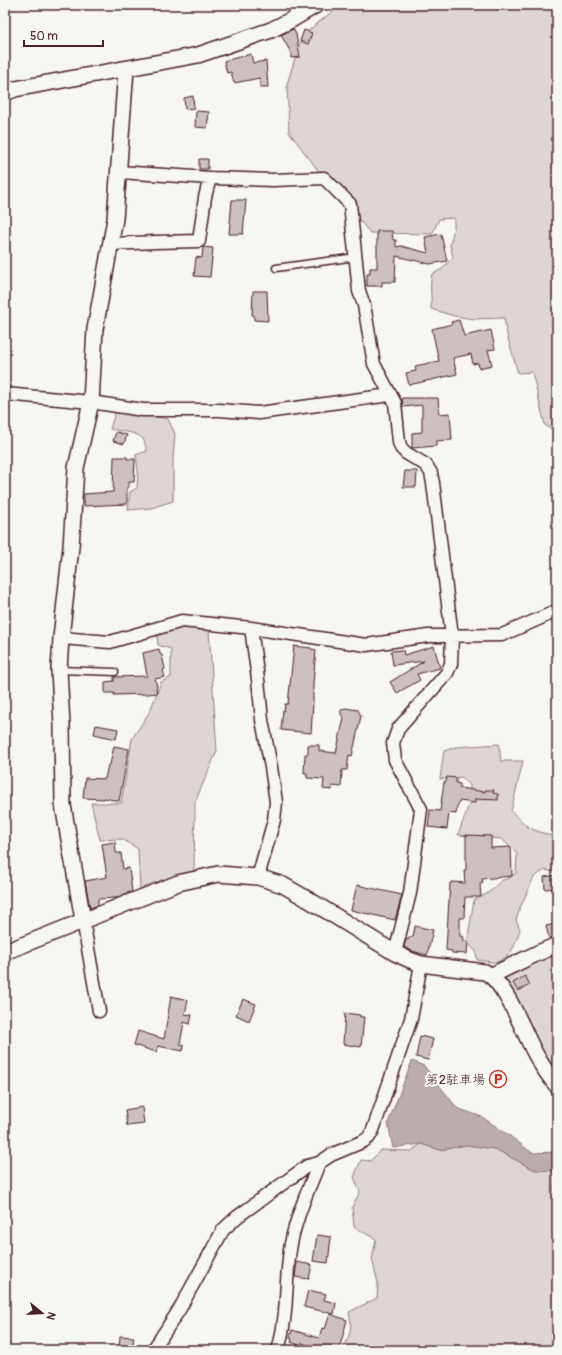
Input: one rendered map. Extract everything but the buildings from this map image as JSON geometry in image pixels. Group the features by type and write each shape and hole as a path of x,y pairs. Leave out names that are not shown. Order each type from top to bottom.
{"street":[{"path":"5,92 198,55 250,38 292,20 316,5"},
{"path":"99,1011 63,805 62,724 59,670 60,638 71,547 76,468 91,402 95,329 115,219 126,69"},
{"path":"119,172 210,178 273,180 324,178 350,204 359,291 364,305 374,364 395,404 401,448 426,465 431,473 452,636 451,664 448,674 398,729 393,743 395,760 421,808 410,893 395,953"},
{"path":"111,244 199,241 205,197 210,178"},
{"path":"5,394 91,402 143,410 219,410 259,413 390,395"},
{"path":"60,638 110,642 182,621 251,628 366,645 428,636 502,634 557,611"},
{"path":"251,628 262,720 276,802 274,820 258,877"},
{"path":"5,952 178,883 218,874 258,877 283,885 395,953 421,964 485,972 492,975 504,992 537,1057 557,1086"},
{"path":"492,975 557,945"},
{"path":"153,1350 179,1310 223,1230 237,1217 307,1166 319,1163 331,1155 370,1137 412,1019 421,964"},
{"path":"278,1350 284,1326 290,1249 301,1207 319,1163"}],"lane":[{"path":"276,268 356,257"},
{"path":"59,670 115,672"}],"shaded area":[{"path":"340,5 557,5 557,433 545,425 532,372 518,373 507,335 504,318 474,319 454,316 431,309 432,274 441,270 453,257 450,245 454,228 454,218 439,219 432,234 370,233 324,178 289,132 287,84 302,36"},
{"path":"116,410 168,419 175,434 173,458 173,501 151,508 128,510 130,492 137,488 138,471 136,455 147,451 144,440 137,435 110,429"},
{"path":"176,627 209,630 217,751 195,802 194,872 140,890 138,849 122,839 100,840 91,803 121,803 132,739 150,711 161,682 171,677 171,649 158,645 157,634"},
{"path":"499,744 501,761 523,761 511,811 529,828 557,838 557,873 545,870 534,877 516,920 520,929 513,949 502,960 495,962 477,960 476,951 467,943 474,900 488,893 501,881 516,873 517,854 502,839 458,835 470,802 470,785 462,777 440,779 444,751 456,747"},
{"path":"557,950 557,1074 543,1054 505,977"},
{"path":"412,1061 424,1066 457,1108 482,1117 532,1153 557,1152 556,1171 535,1170 495,1149 467,1145 440,1150 421,1144 393,1148 388,1123"},
{"path":"421,1144 440,1150 466,1145 495,1149 531,1168 556,1171 553,1190 557,1192 557,1350 342,1350 351,1327 349,1312 377,1298 378,1283 372,1259 376,1239 354,1227 352,1207 360,1192 354,1177 361,1160 370,1161 381,1150 411,1151"}],"place":[{"name":"第2駐車場","path":"498,1079"}]}
